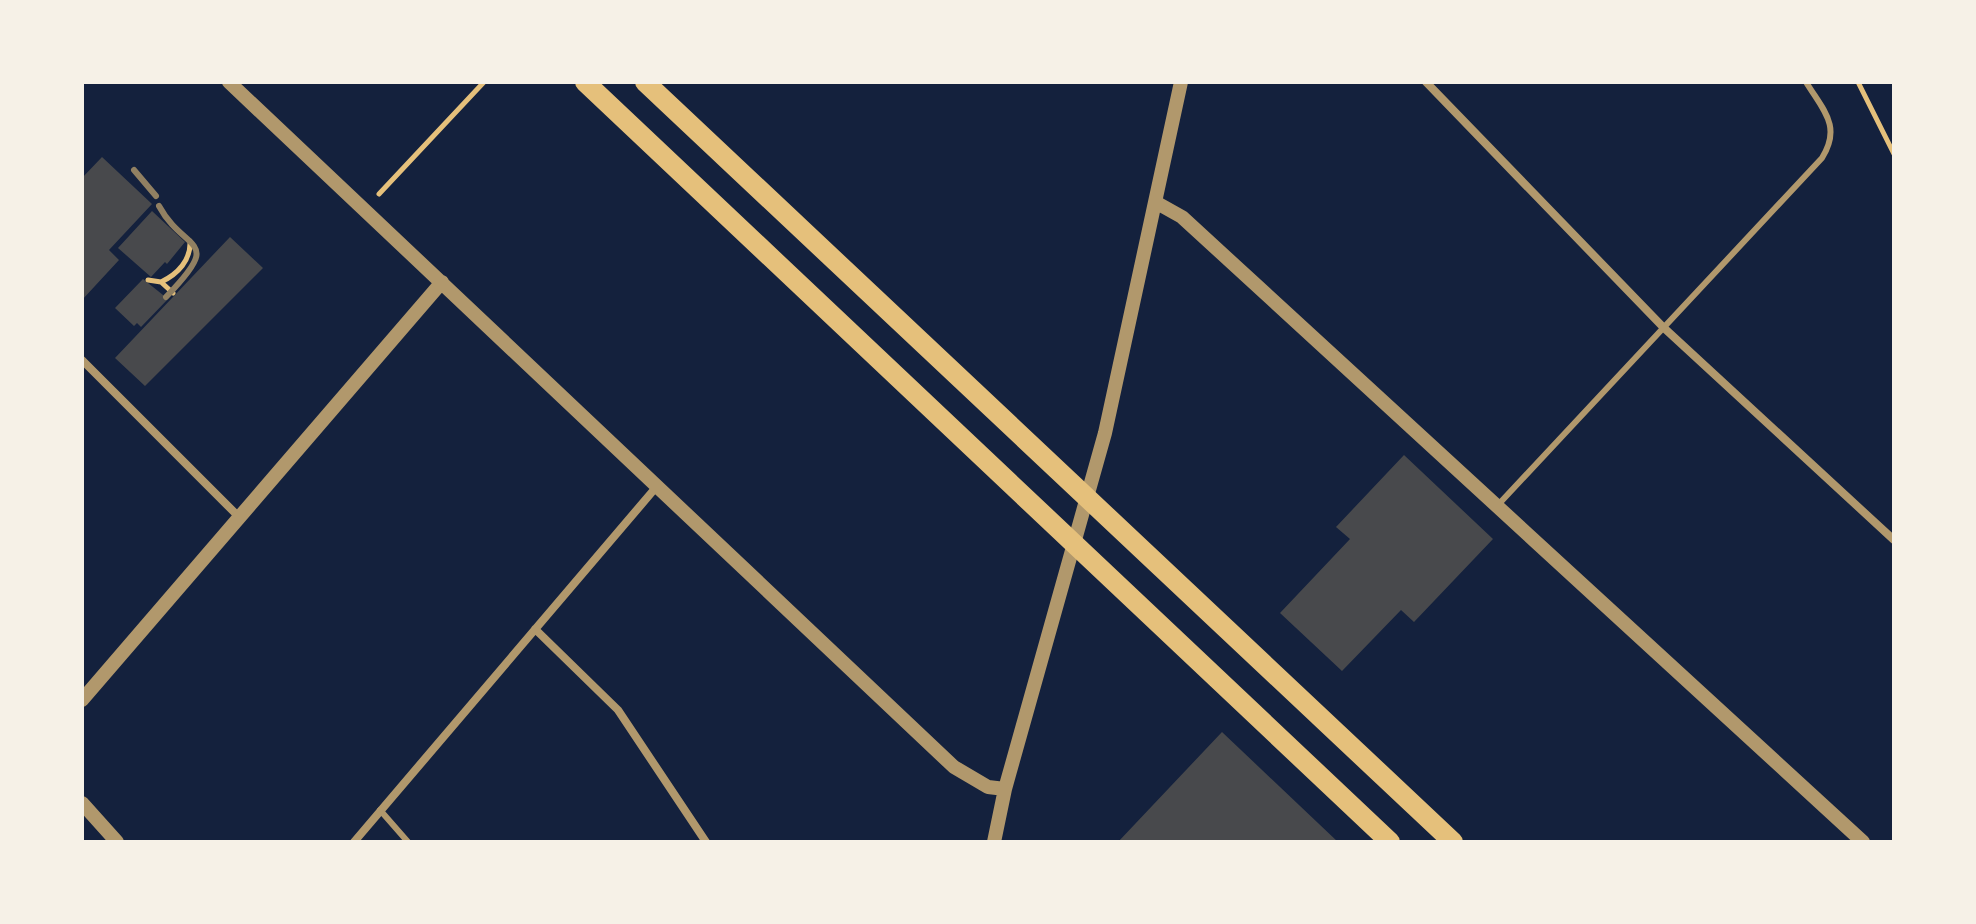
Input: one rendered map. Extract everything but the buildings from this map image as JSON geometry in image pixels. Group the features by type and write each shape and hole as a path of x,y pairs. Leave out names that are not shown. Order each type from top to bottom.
{"main road":[{"path":"585,82 1075,548 1390,842"},
{"path":"645,82 1453,842"}],"street":[{"path":"229,82 954,767 988,787 1005,789"},
{"path":"994,842 1005,789 1088,499 1157,203 1181,82"},
{"path":"1426,82 1663,327 1894,540"},
{"path":"1157,203 1182,217 1863,842"},
{"path":"82,700 442,282"},
{"path":"82,360 240,518"},
{"path":"354,842 658,485"},
{"path":"535,629 618,710 706,842"},
{"path":"82,803 117,842"}],"lane":[{"path":"1497,506 1822,158 1832,142 1831,122 1806,82"},
{"path":"380,810 408,842"}],"path":[{"path":"365,209 484,82"},
{"path":"1858,82 1894,154"},
{"path":"161,282 184,264 190,241"},
{"path":"148,280 161,282 173,293"}],"railway":[{"path":"134,170 156,196"},
{"path":"159,206 197,254 184,278 166,297"}]}
